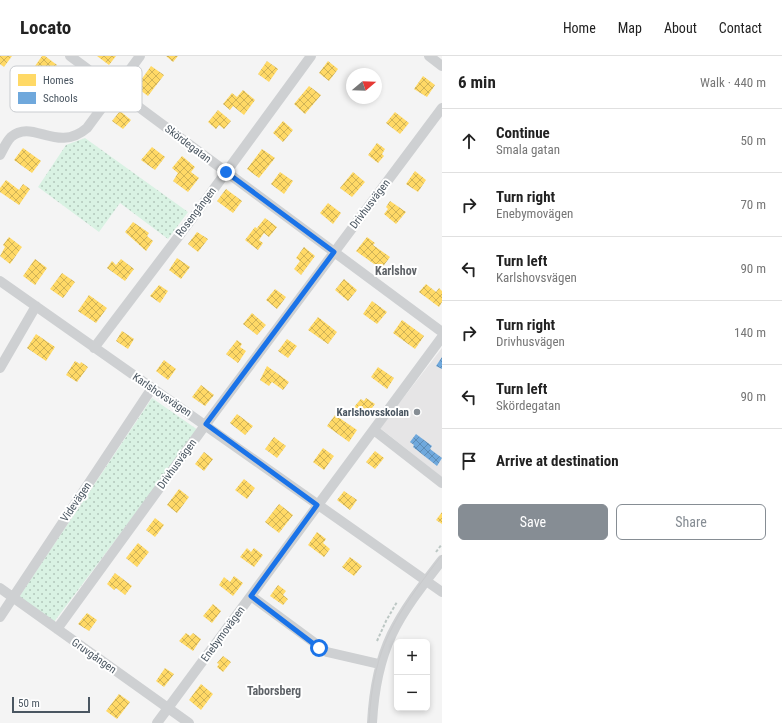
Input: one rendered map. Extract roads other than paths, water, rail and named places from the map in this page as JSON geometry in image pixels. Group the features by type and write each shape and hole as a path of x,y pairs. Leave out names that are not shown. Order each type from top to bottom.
{"street":[{"name":"Skördegatan","path":"70,56 83,66"},
{"path":"133,66 140,56"},
{"name":"Rosengången","path":"94,348 311,56"},
{"path":"429,56 442,66"},
{"name":"Drivhusvägen","path":"57,629 206,424 442,108"},
{"name":"Skördegatan","path":"142,110 442,332"},
{"path":"0,155 8,142 17,134 31,132 66,139 80,134 87,128 99,112"},
{"name":"Karlshovsvägen","path":"0,281 94,348 206,424 317,505 442,592"},
{"path":"0,368 36,306"},
{"name":"Enebymovägen","path":"157,723 442,337"},
{"name":"Videvägen","path":"0,617 152,388"},
{"path":"374,430 442,482"},
{"path":"372,723 373,702 379,664 395,625 442,560"},
{"name":"Gruvgången","path":"0,588 189,723"},
{"path":"251,596 327,652 379,664"}],"tram line":[{"path":"369,723 371,696 376,672 382,651 390,632 412,596 442,555"}],"place":[{"name":"Karlshovsskolan","path":"417,412"}],"district":[{"name":"Karlshov","path":"396,271"},
{"name":"Taborsberg","path":"274,691"}]}
